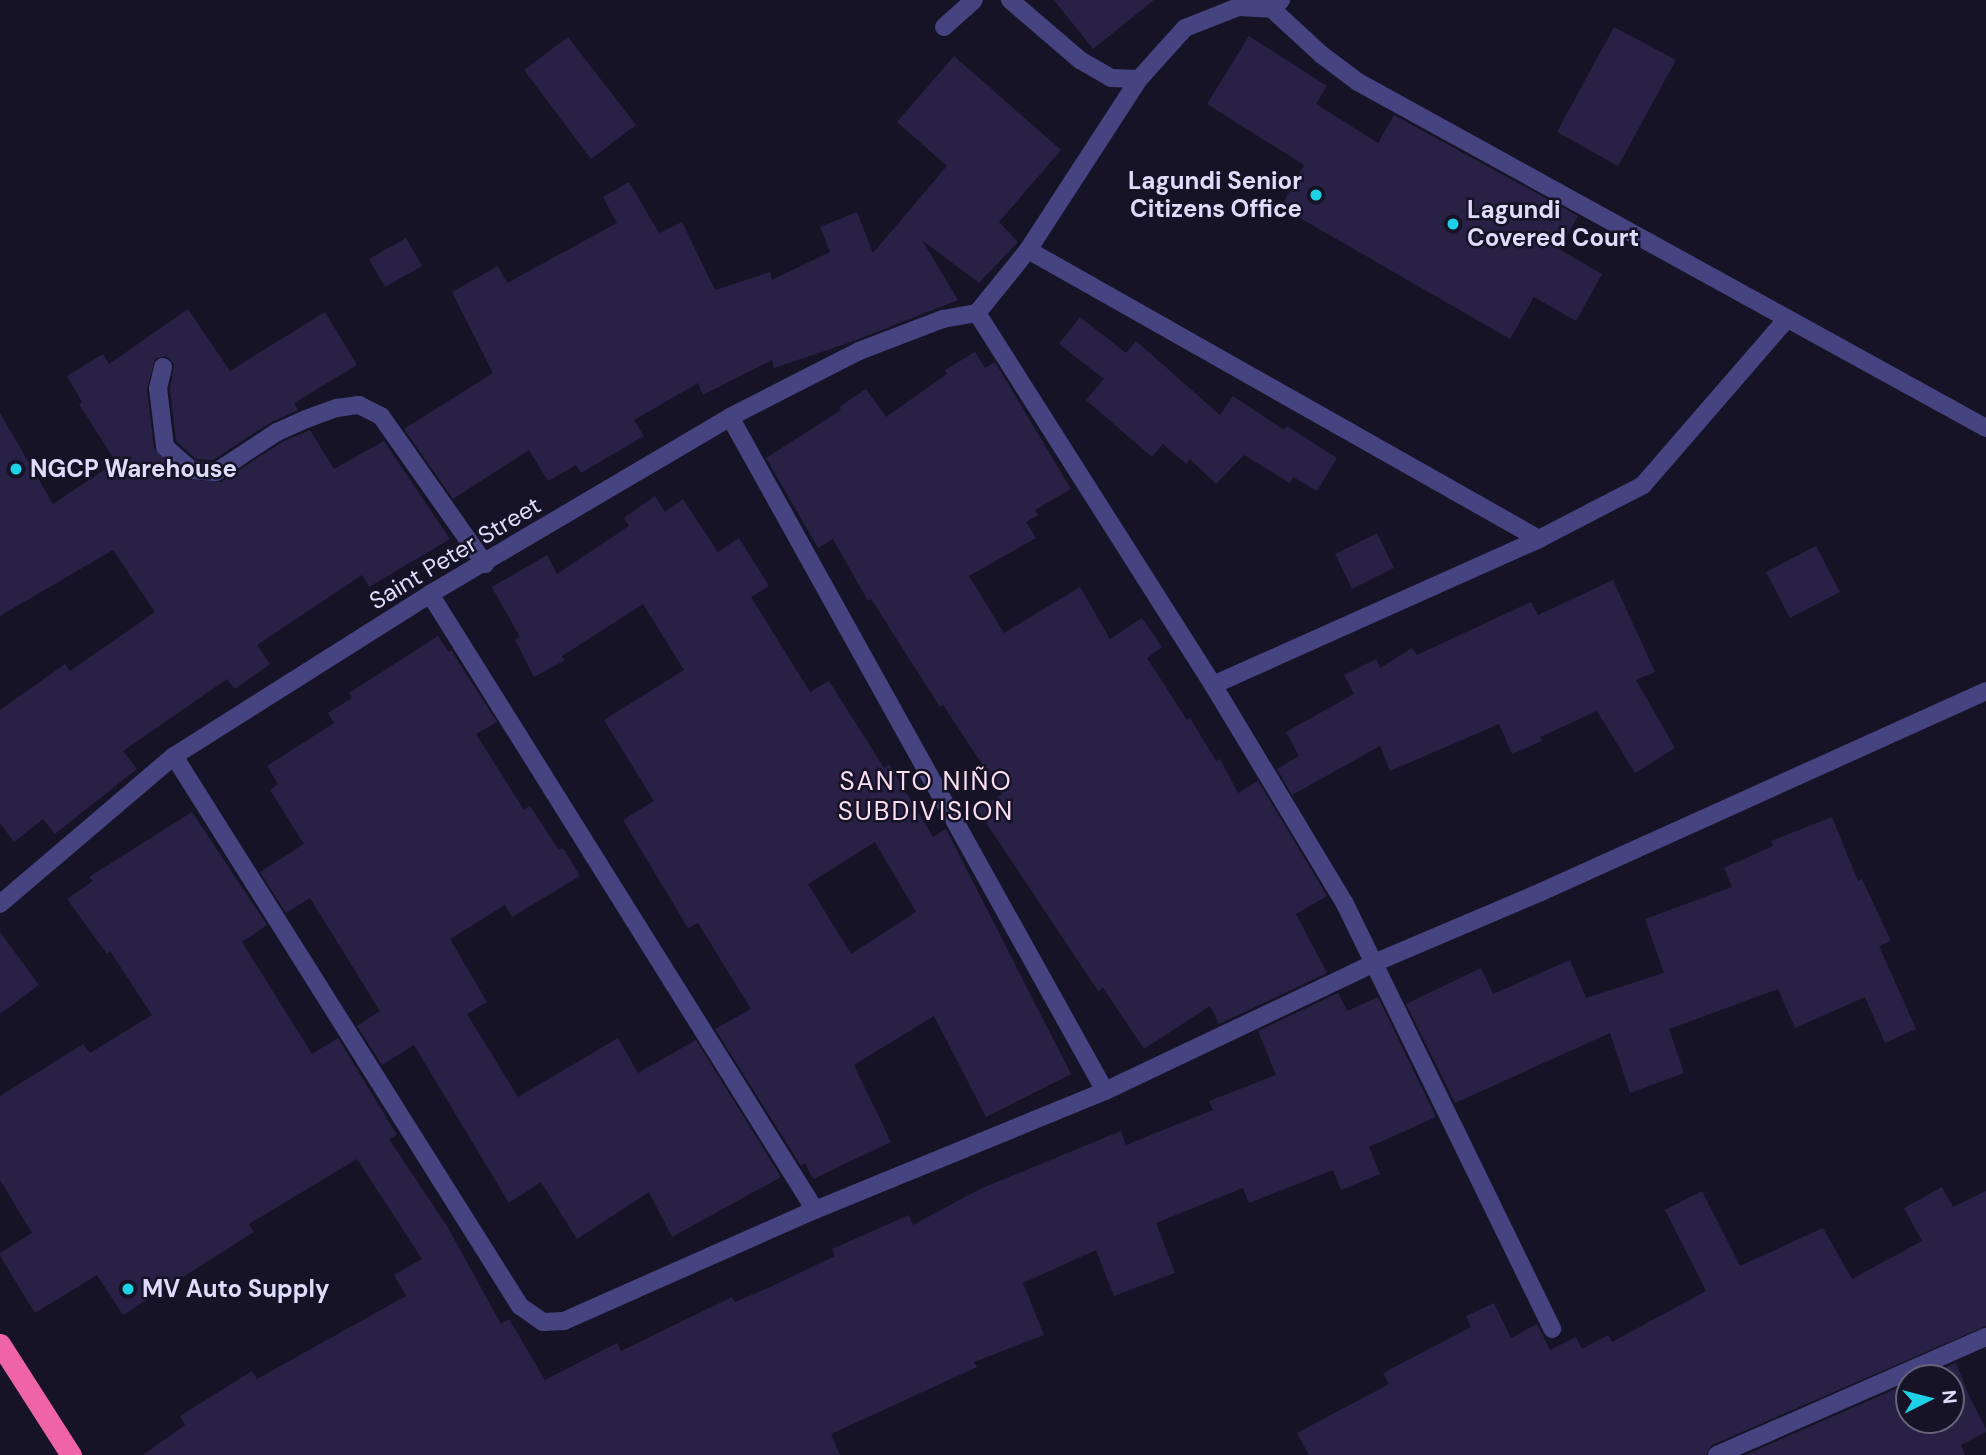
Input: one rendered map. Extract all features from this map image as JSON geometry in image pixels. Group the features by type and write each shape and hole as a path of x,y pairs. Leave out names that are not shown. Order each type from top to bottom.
{"highway":[{"path":"0,1345 71,1455"}],"street":[{"path":"944,27 974,0"},
{"path":"1010,0 1080,60 1111,78 1139,79"},
{"path":"1552,1329 1344,902 1213,685 977,313 1028,250 1139,79 1185,28 1238,7 1276,5 1322,55 1358,82 1986,428"},
{"path":"1028,250 1539,539"},
{"name":"Saint Peter Street","path":"0,904 174,756 430,594 485,564 730,417 859,351 943,320 977,313"},
{"path":"1213,685 1539,539 1643,485 1786,320"},
{"path":"163,367 158,388 165,447 191,470 216,472 296,423 337,408 359,405 381,416 485,564"},
{"path":"730,417 1105,1091"},
{"path":"430,594 815,1210"},
{"path":"174,756 520,1306 543,1322 564,1321 815,1210 1105,1091 1374,963 1554,887 1986,691"},
{"path":"1717,1455 1986,1337"}],"building":[{"path":"1054,0 1154,0 1093,49"},
{"path":"1614,27 1676,60 1618,166 1557,132"},
{"name":"Lagundi Covered Court","path":"1249,36 1327,86 1316,104 1378,143 1394,115 1578,216 1559,249 1602,274 1576,321 1534,297 1510,339 1281,207 1304,165 1207,104"},
{"path":"568,37 636,125 591,159 524,70"},
{"path":"954,56 1061,150 999,222 1018,242 979,283 922,240 958,300 851,342 774,368 772,360 703,395 698,383 634,420 644,436 581,473 576,465 548,481 529,450 453,499 404,429 493,373 452,292 498,266 507,283 617,223 603,197 629,182 659,233 682,222 715,290 770,272 772,280 830,252 820,227 857,212 873,253 947,166 897,122"},
{"path":"406,238 422,266 385,287 369,259"},
{"path":"188,309 230,371 325,312 357,365 294,403 298,410 271,422 213,460 196,459 176,441 170,389 174,364 166,356 155,359 147,389 154,448 183,479 221,482 282,442 310,430 334,469 384,441 450,539 369,587 362,575 257,645 270,664 235,689 227,679 123,751 137,769 55,834 43,819 14,842 0,823 0,710 65,664 70,671 155,612 113,550 0,616 0,413 53,504 116,462 79,404 82,402 67,376 103,354 109,364"},
{"path":"1080,317 1126,353 1136,341 1220,415 1233,396 1284,430 1287,426 1337,458 1317,491 1293,477 1290,483 1244,455 1216,484 1190,459 1186,464 1163,444 1152,457 1086,400 1104,379 1059,344"},
{"path":"975,352 985,368 995,362 1071,489 1035,510 1038,515 1026,522 1036,538 969,576 1004,633 1080,587 1110,639 1142,618 1162,647 1147,658 1187,720 1190,718 1216,761 1220,759 1238,793 1258,781 1327,896 1296,914 1327,973 1219,1024 1210,1006 1144,1049 1103,988 1098,991 977,809 1002,794 943,705 940,707 871,599 868,601 833,539 818,548 766,458 841,410 839,407 866,389 886,417 947,374 945,370"},
{"path":"655,496 665,512 683,499 718,552 739,538 769,586 751,597 810,692 829,681 884,768 889,764 933,837 946,829 1071,1074 986,1117 934,1016 854,1065 891,1142 813,1179 805,1163 801,1166 715,1029 751,1009 698,923 688,928 623,820 654,801 604,720 684,670 643,604 562,656 565,660 534,677 515,640 520,637 492,587 547,555 557,574 629,526 624,518","holes":["875,842 916,912 851,954 808,884"]},
{"path":"1377,533 1394,568 1352,589 1335,554"},
{"path":"1816,546 1840,592 1790,618 1766,572"},
{"path":"1613,580 1655,672 1636,680 1675,748 1635,773 1597,711 1540,737 1542,741 1512,754 1499,724 1390,771 1380,746 1292,795 1277,769 1299,756 1286,732 1354,694 1344,675 1376,659 1380,668 1412,648 1417,655 1531,602 1538,615"},
{"path":"438,636 449,652 451,650 497,722 476,734 524,810 530,806 559,850 563,848 580,876 512,917 505,905 450,939 487,1002 467,1014 518,1097 618,1038 638,1073 696,1040 781,1177 672,1237 649,1192 577,1239 541,1182 509,1203 414,1045 382,1065 357,1026 380,1011 310,898 286,913 260,872 304,844 270,790 278,784 267,766 334,723 328,713 352,698 349,693"},
{"path":"192,812 267,925 242,942 312,1054 338,1038 397,1135 389,1139 447,1226 501,1324 509,1319 545,1380 617,1343 621,1351 732,1297 735,1302 768,1288 835,1256 832,1249 909,1215 913,1225 980,1189 1121,1131 1126,1145 1213,1110 1209,1101 1276,1075 1258,1031 1338,993 1347,1011 1378,997 1436,1117 1369,1147 1380,1174 1341,1190 1333,1170 1249,1203 1243,1188 1156,1223 1175,1273 1114,1296 1096,1250 1023,1283 1044,1335 974,1362 977,1367 831,1434 840,1455 143,1455 185,1425 180,1416 252,1371 257,1379 406,1296 394,1275 422,1259 357,1159 249,1224 254,1232 123,1315 97,1275 35,1313 0,1256 0,1253 32,1233 0,1180 0,1096 83,1044 90,1053 152,1015 110,951 107,954 67,899 93,881 89,877"},
{"path":"1832,817 1858,881 1862,879 1891,941 1879,946 1916,1029 1885,1043 1865,997 1795,1028 1778,989 1669,1029 1684,1073 1630,1093 1610,1033 1455,1103 1406,1004 1481,968 1493,994 1570,960 1586,998 1664,973 1645,919 1732,887 1724,868 1773,846 1771,841"},
{"path":"0,932 39,985 0,1014"},
{"path":"1942,1187 1953,1207 1986,1191 1986,1326 1712,1445 1706,1455 1309,1455 1297,1433 1389,1384 1383,1373 1471,1327 1466,1316 1494,1303 1511,1338 1537,1324 1550,1350 1576,1337 1582,1349 1608,1335 1612,1342 1706,1291 1665,1210 1702,1191 1740,1266 1823,1228 1852,1279 1922,1241 1904,1208"},
{"path":"1965,1386 1986,1429 1986,1432 1961,1445 1965,1455 1745,1455 1895,1389 1895,1434 1965,1434"}],"place":[{"name":"Lagundi Senior Citizens Office","path":"1316,195"},
{"name":"Lagundi Covered Court","path":"1453,224"},
{"name":"NGCP Warehouse","path":"16,469"},
{"name":"MV Auto Supply","path":"128,1289"}],"district":[{"name":"SANTO NIÑO SUBDIVISION","path":"926,797"}]}
